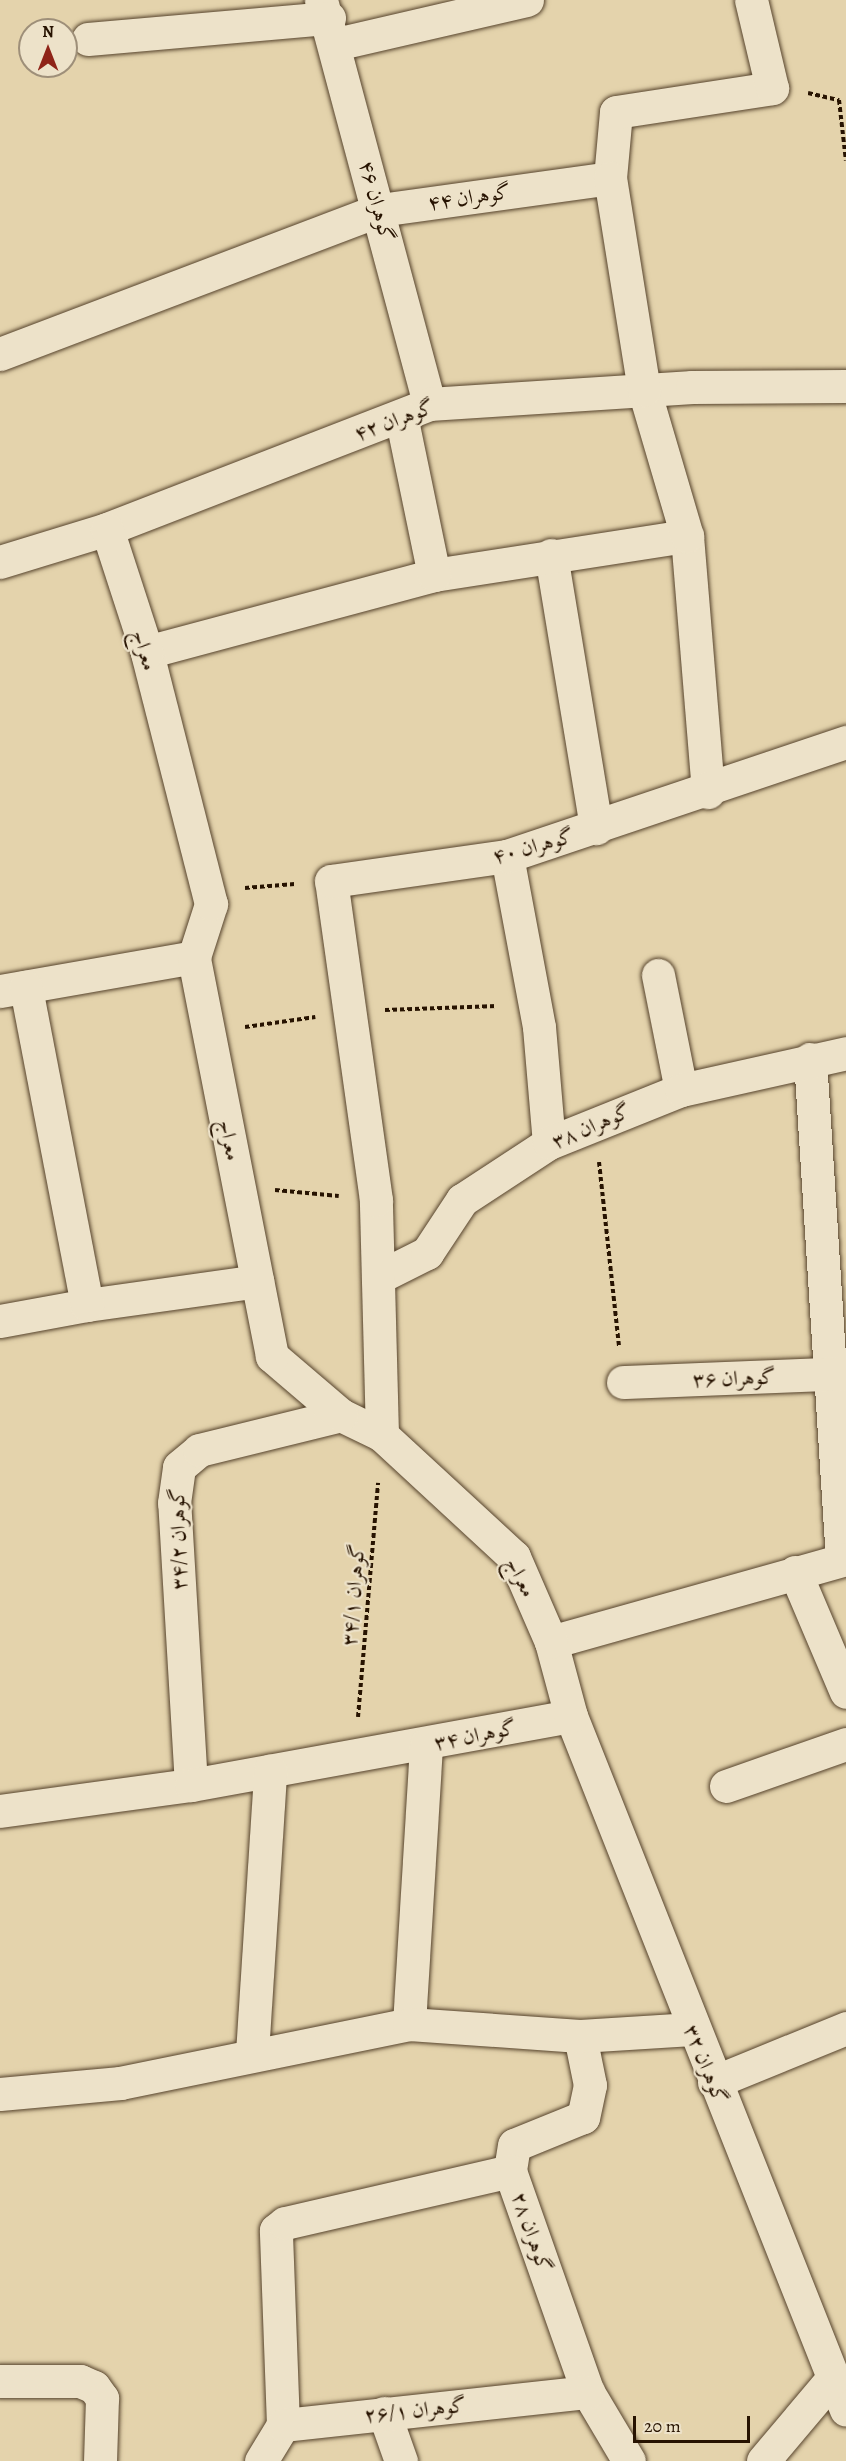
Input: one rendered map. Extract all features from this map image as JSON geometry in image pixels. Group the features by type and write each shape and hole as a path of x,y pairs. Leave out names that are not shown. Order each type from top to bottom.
{"street":[{"path":"88,39 329,21 526,0"},
{"path":"708,792 687,536 644,390 610,178 616,112 772,88 750,0"},
{"name":"گوهران ۴۶","path":"329,21 380,210 415,410 434,575"},
{"name":"گوهران ۴۴","path":"0,354 380,210 610,178"},
{"name":"گوهران ۴۲","path":"0,562 107,529 415,410 644,390 846,386"},
{"name":"معراج","path":"107,529 147,652 211,904 194,957 272,1356 341,1416 382,1435 514,1557 551,1642"},
{"path":"147,652 434,575 551,555 687,536"},
{"path":"551,555 596,828"},
{"name":"گوهران ۴۰","path":"331,881 507,856 708,792 846,742"},
{"path":"507,856 539,1027 549,1143"},
{"path":"331,881 376,1200 382,1435"},
{"path":"87,1305 13,989 194,957"},
{"path":"658,975 681,1090"},
{"name":"گوهران ۳۸","path":"379,1277 427,1253 462,1200 549,1143 595,1122 681,1090 810,1059 846,1053"},
{"path":"571,1716 551,1642 844,1559 838,1374 810,1059"},
{"path":"0,1322 87,1305 257,1281"},
{"name":"گوهران ۳۶","path":"623,1382 838,1374"},
{"name":"گوهران ۳۴/۲","path":"191,1785 174,1503 179,1467 198,1450 341,1416"},
{"path":"795,1572 846,1692"},
{"name":"گوهران ۳۴","path":"0,1811 191,1785 426,1745 571,1716"},
{"name":"گوهران ۳۲","path":"571,1716 692,2029 846,2410"},
{"path":"726,1786 846,1744"},
{"path":"409,2024 426,1745"},
{"path":"252,2053 270,1771"},
{"path":"0,2094 120,2083 252,2053 409,2024 580,2036 692,2029"},
{"path":"714,2082 846,2028"},
{"name":"گوهران ۲۸","path":"580,2036 590,2085 583,2117 514,2145 510,2171 588,2392 629,2461"},
{"path":"261,2461 283,2425 276,2230 285,2223 510,2171"},
{"path":"763,2461 833,2378"},
{"path":"0,2380 80,2381 94,2387 102,2398 100,2461"},
{"name":"گوهران ۲۶/۱","path":"283,2425 588,2392"},
{"path":"384,2413 401,2461"}],"path":[{"path":"772,88 839,100 846,161"},
{"path":"207,891 331,881"},
{"path":"595,1122 623,1382"},
{"path":"238,1186 376,1200"},
{"name":"گوهران ۳۴/۱","path":"354,1757 382,1435"}]}
